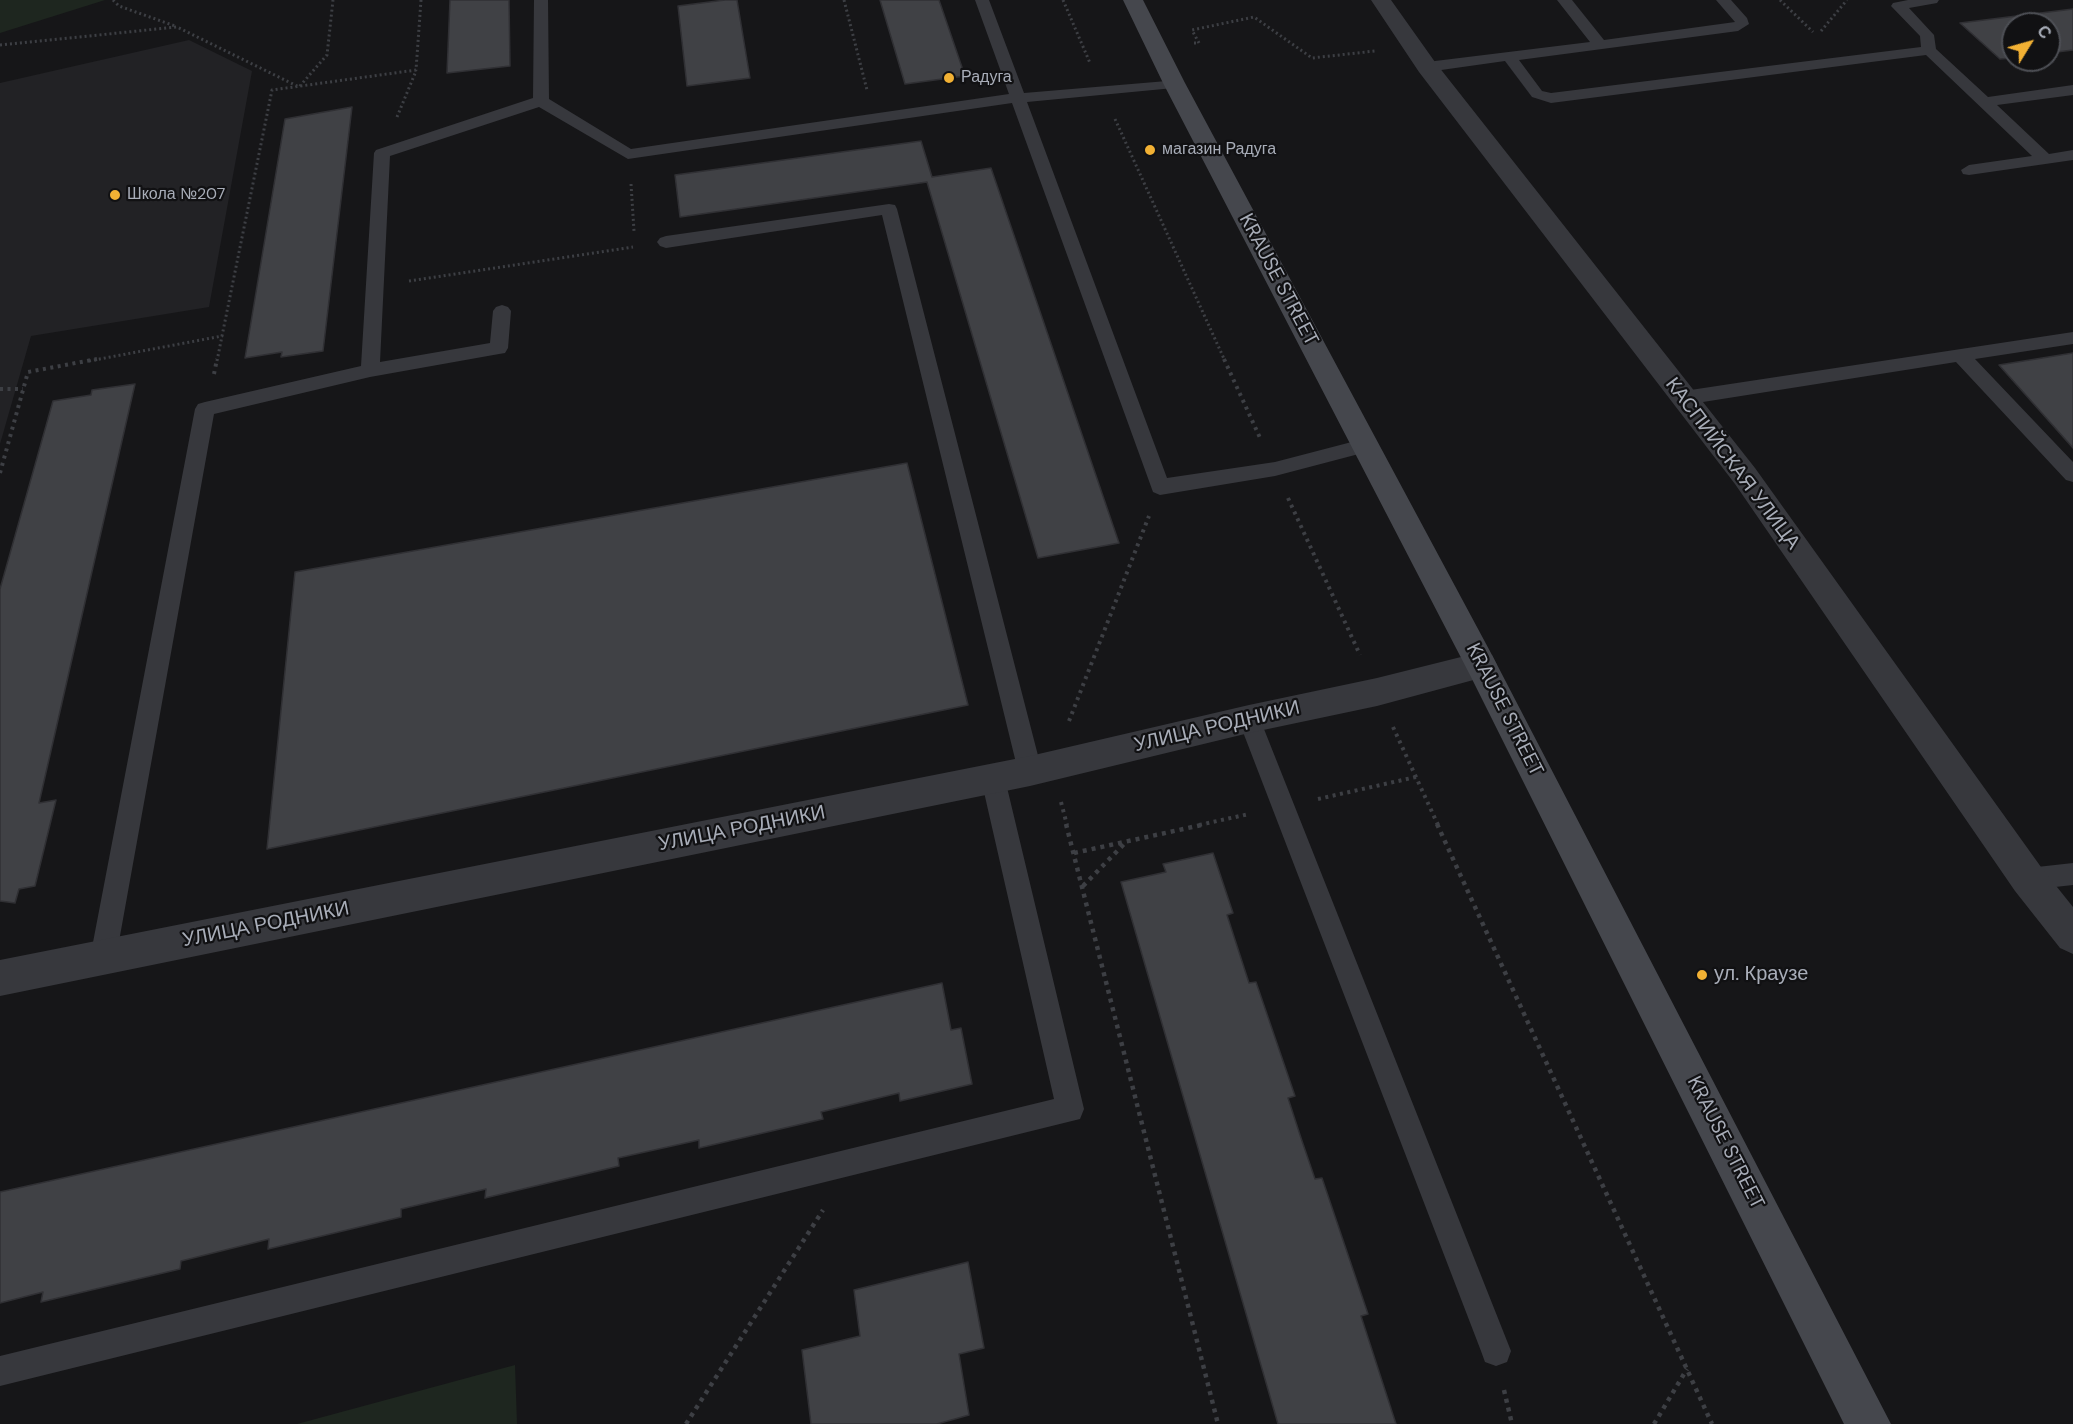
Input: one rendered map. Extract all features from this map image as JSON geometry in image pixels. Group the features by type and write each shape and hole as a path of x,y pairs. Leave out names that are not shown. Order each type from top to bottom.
{"main road":[{"name":"KRAUSE STREET","path":"1133,0 1174,83 1367,445 1868,1424"}],"street":[{"name":"КАСПИЙСКАЯ УЛИЦА","path":"1381,0 1420,57 1744,476 2028,879 2073,936"},
{"name":"УЛИЦА РОДНИКИ","path":"0,978 1041,769 1249,719 1377,693 1480,664"}],"lane":[{"path":"541,0 541,101"},
{"path":"982,0 1160,487 1275,469 1367,445"},
{"path":"1564,0 1601,45"},
{"path":"1420,57 1509,57 1738,27 1742,21 1723,0"},
{"path":"1932,0 1898,6 1928,35 1929,50 2045,159"},
{"path":"1509,57 1537,94 1551,98 1929,50"},
{"path":"370,370 382,153 541,101 628,154 1016,98 1174,83"},
{"path":"1985,102 2073,90"},
{"path":"1969,170 2073,155"},
{"path":"666,242 889,209 1041,769"},
{"path":"102,958 205,409 370,370 499,348 502,311"},
{"path":"1684,398 2073,338"},
{"path":"1960,356 2073,475"},
{"path":"1249,719 1496,1351"},
{"path":"0,1371 1070,1109 993,778"},
{"path":"2028,879 2073,874"}],"path":[{"path":"113,0 119,6 177,27 299,87"},
{"path":"299,87 327,56 333,0"},
{"path":"382,153 416,70 421,0"},
{"path":"844,0 874,117"},
{"path":"1780,0 1813,32"},
{"path":"1821,31 1847,0"},
{"path":"1199,43 1192,30 1254,17 1312,58 1420,57"},
{"path":"0,45 177,27"},
{"path":"0,473 28,372 222,336 272,90 416,70"},
{"path":"628,154 635,247"},
{"path":"375,287 666,242"},
{"path":"0,389 23,389"},
{"path":"1160,487 1041,769 1074,853 1218,1424"},
{"path":"1074,853 1416,777"},
{"path":"1083,887 1126,841"},
{"path":"686,1424 854,1162"},
{"path":"1654,1424 1687,1369"}],"shaded area":[{"path":"0,0 105,0 0,33"},
{"name":"Школа №207","path":"189,40 252,71 209,307 31,336 0,444 0,83"},
{"path":"515,1365 517,1424 297,1424"}],"building":[{"path":"450,0 509,0 510,66 447,73"},
{"path":"737,0 750,78 687,86 678,6"},
{"path":"880,0 939,0 965,76 905,84"},
{"path":"2073,9 2073,50 2061,52 2061,12 2049,12"},
{"path":"2001,18 2001,59 2000,59 1960,23"},
{"path":"352,107 323,351 281,357 282,352 245,358 285,119"},
{"path":"921,141 932,177 991,168 1119,543 1038,558 927,182 680,217 675,175"},
{"path":"2073,353 2073,448 1999,365"},
{"path":"135,384 39,803 56,800 35,886 19,889 15,903 0,901 0,589 53,401 91,395 92,390"},
{"path":"907,463 968,705 267,849 295,572"},
{"path":"1213,853 1233,913 1227,915 1249,983 1256,982 1295,1096 1288,1098 1301,1138 1315,1179 1322,1178 1368,1314 1361,1316 1396,1424 1278,1424 1121,882 1166,872 1163,864"},
{"path":"942,983 951,1030 961,1028 972,1084 900,1101 899,1093 821,1112 823,1119 699,1148 699,1140 618,1158 619,1166 485,1198 486,1189 401,1209 401,1217 268,1249 269,1239 181,1261 180,1269 41,1302 43,1292 0,1303 0,1192"},
{"path":"968,1262 984,1348 959,1354 969,1415 937,1424 811,1424 802,1350 860,1336 854,1290"}],"place":[{"name":"Радуга","path":"949,78"},
{"name":"магазин Радуга","path":"1150,150"},
{"name":"Школа №207","path":"115,195"},
{"name":"ул. Краузе","path":"1702,975"}]}
